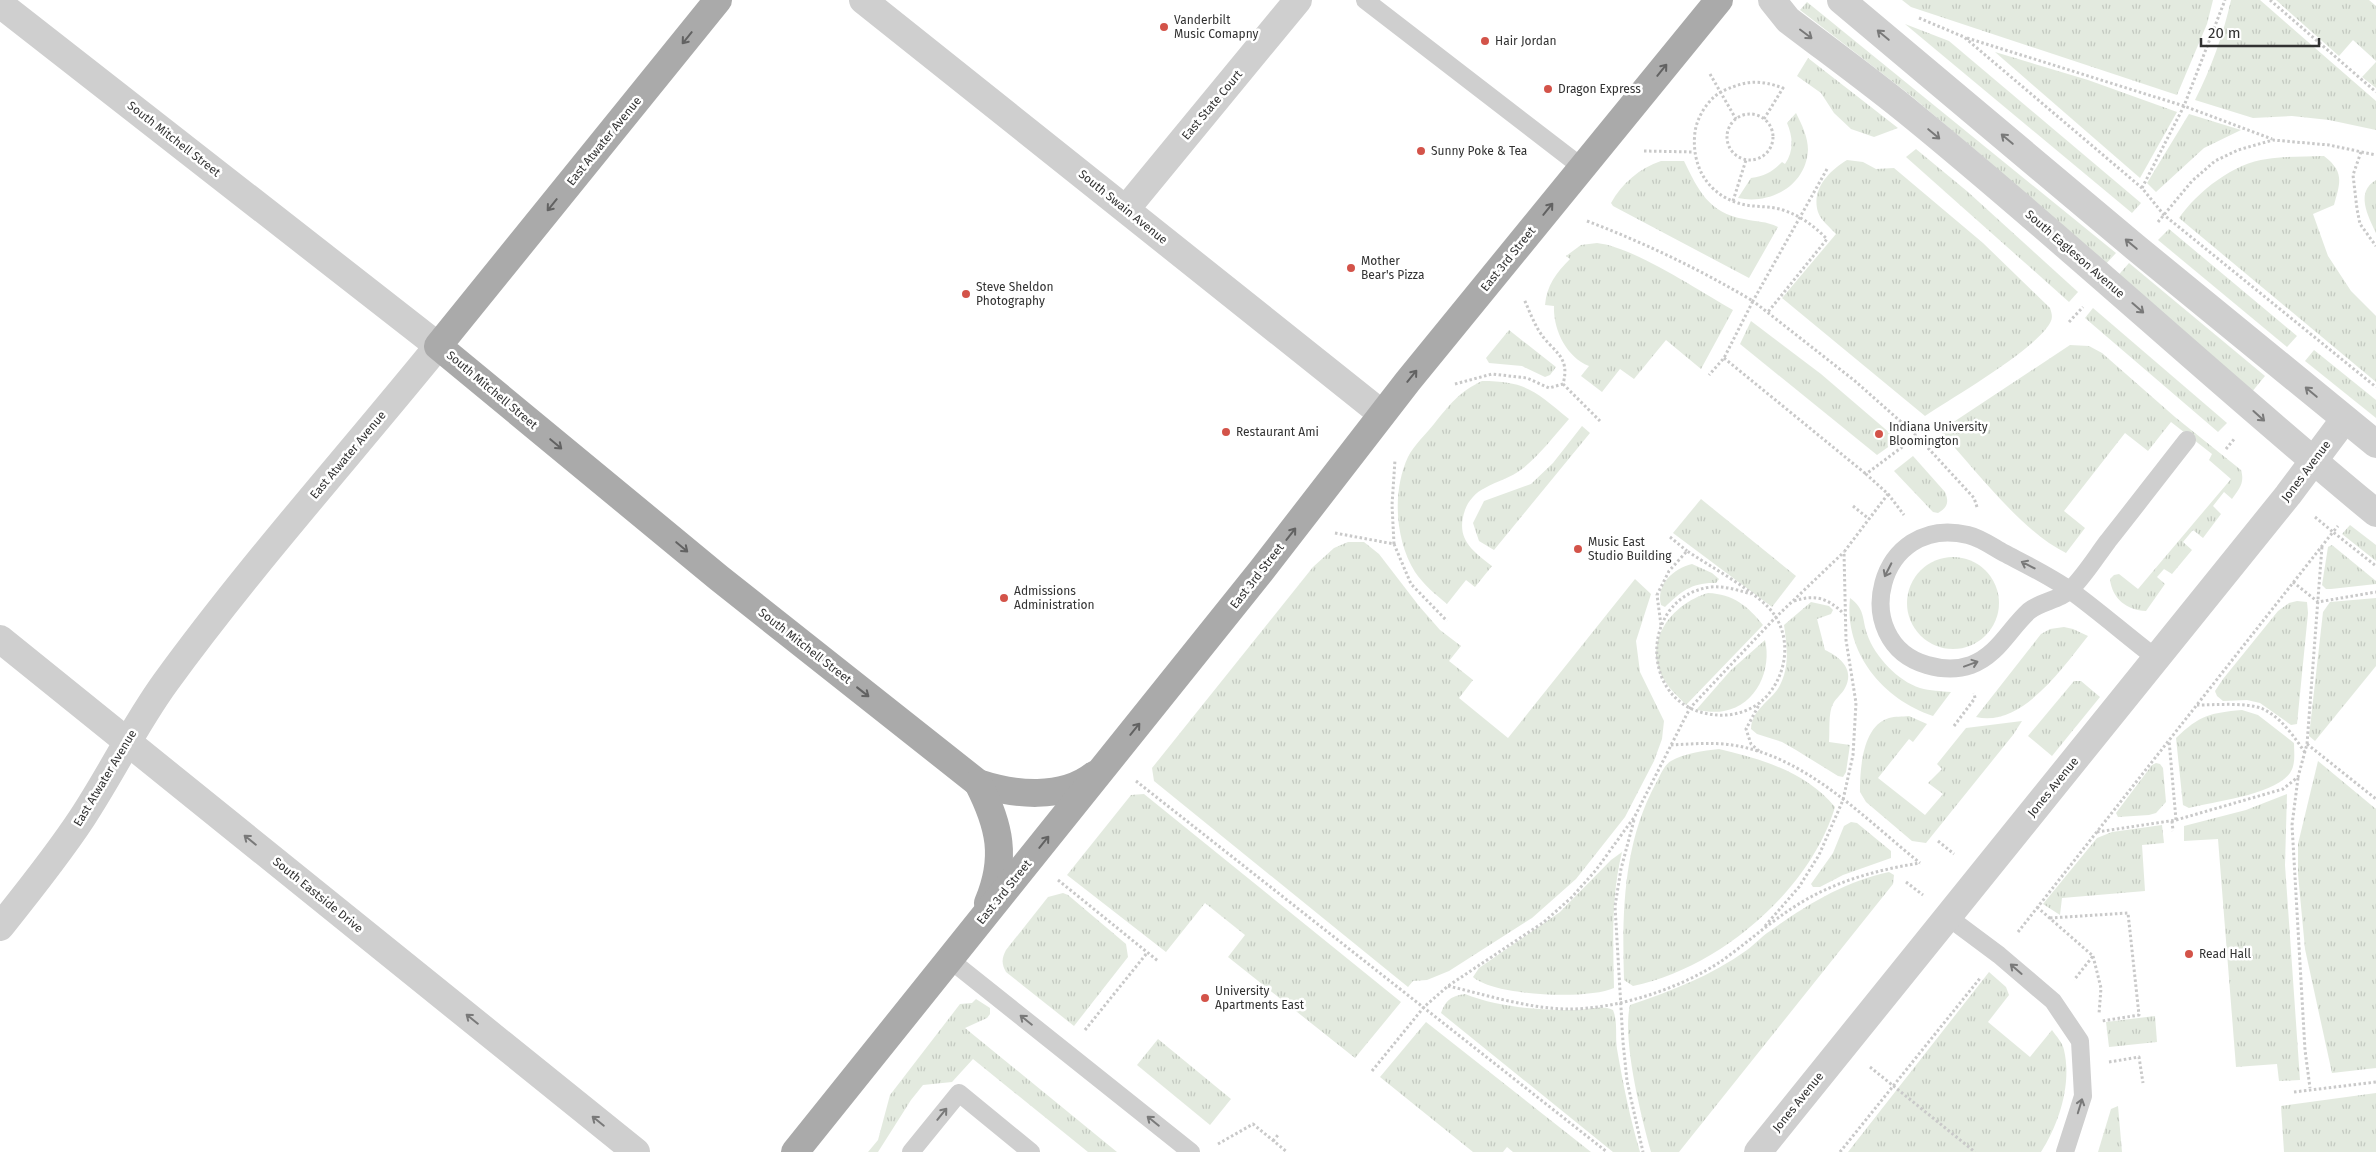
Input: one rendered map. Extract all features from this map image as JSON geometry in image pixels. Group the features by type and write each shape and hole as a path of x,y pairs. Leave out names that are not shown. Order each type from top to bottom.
{"main road":[{"name":"East Atwater Avenue","path":"438,346 718,0"},
{"name":"East 3rd Street","path":"794,1152 1262,572 1382,414 1719,0"},
{"name":"South Mitchell Street","path":"438,346 719,578 978,783 1017,792 1057,791 1081,784 1105,767"},
{"name":"South Mitchell Street","path":"970,934 987,905 995,886 1000,847 993,816 978,783"}],"street":[{"name":"South Swain Avenue","path":"864,0 1382,414"},
{"name":"East State Court","path":"1126,209 1298,0"},
{"name":"South Eagleson Avenue","path":"1772,0 1788,20 1912,116 2106,280 2313,462 2376,512"},
{"path":"1841,0 2135,247 2344,420 2376,444"},
{"name":"South Mitchell Street","path":"0,4 438,346"},
{"name":"East Atwater Avenue","path":"0,927 32,888 82,818 127,741 163,685 207,626 438,346"},
{"name":"Jones Avenue","path":"1758,1152 2282,503 2344,420"},
{"name":"South Eastside Drive","path":"0,639 636,1152"}],"lane":[{"path":"1365,0 1582,168"},
{"path":"2156,658 2070,591 2042,572 1971,536 1955,532 1938,533 1922,538 1905,548 1892,561 1884,578 1880,600 1883,621 1893,640 1907,655 1922,664 1954,669 1970,665 1985,658 1998,648 2030,610 2070,591 2187,440"},
{"path":"1948,918 1999,955 2053,1001 2080,1041 2083,1096 2065,1152"},
{"path":"949,959 1191,1152"},
{"path":"911,1152 959,1093 1031,1152"}],"path":[{"path":"2142,188 2184,106 2225,0"},
{"path":"2270,0 2376,92"},
{"path":"1914,16 1964,37 2184,106 2273,140 2329,145 2376,155"},
{"path":"1964,37 2142,188 2164,215 2376,387"},
{"path":"1710,74 1736,119"},
{"path":"1764,119 1784,88 1763,82 1741,83 1720,92 1706,107 1696,126 1694,152 1697,166 1708,183 1722,196 1740,204 1767,206 1800,218 1811,224 1827,239 1768,312"},
{"path":"1750,114 1764,119 1773,131 1771,146 1761,158 1746,160 1739,158 1729,146 1727,132 1736,119 1750,114"},
{"path":"2135,247 2192,182 2215,161 2238,150 2273,140"},
{"path":"1644,151 1694,152"},
{"path":"2361,152 2353,175 2356,209 2360,224 2376,246"},
{"path":"1733,201 1746,160"},
{"path":"1710,375 1724,358 1753,301 1827,169"},
{"path":"1587,220 1643,242 1699,269 1753,301 1855,380 1917,436 1974,498 1987,544"},
{"path":"2069,322 2106,280"},
{"path":"1524,299 1540,332 1564,360 1566,371 1563,384"},
{"path":"1372,1071 1424,1007 1448,986 1536,928 1565,904 1596,870 1635,816 1690,708 1775,618 1844,552 1888,494 1724,358"},
{"path":"1455,384 1492,374 1527,378 1549,388 1563,384"},
{"path":"1563,384 1600,421"},
{"path":"1866,474 1917,436"},
{"path":"1395,460 1392,504 1394,544 1411,584 1447,620"},
{"path":"1853,506 1869,519"},
{"path":"1840,1152 1999,955 2333,532 2376,566"},
{"path":"1334,533 1394,544"},
{"path":"1670,537 1687,551 1768,607 1780,625 1786,646 1784,668 1775,687 1760,703 1746,729 1751,744 1762,753"},
{"path":"2310,1088 2305,1050 2292,825 2298,777 2306,754 2322,546"},
{"path":"1661,625 1657,595 1662,583 1687,551"},
{"path":"1765,926 1799,888 1819,855 1843,800 1853,755 1856,703 1844,615 1844,552"},
{"path":"2293,582 2318,602 2376,592"},
{"path":"1751,594 1731,588 1710,587 1690,594 1673,607 1661,625 1656,646 1658,668 1666,687 1680,703 1699,713 1720,716 1741,713 1760,703"},
{"path":"1793,601 1808,597 1818,597 1830,601 1844,615"},
{"path":"2197,705 2248,706 2263,709 2291,732 2306,754"},
{"path":"2169,740 2173,831"},
{"path":"1448,986 1528,1006 1568,1009 1620,1004 1670,988 1722,960 1765,926 1810,897 1885,868 1920,863 1843,800 1802,770 1762,753 1732,744 1671,744"},
{"path":"2307,744 2376,799"},
{"path":"2096,832 2174,821 2283,789 2298,777"},
{"path":"1134,779 1607,1152"},
{"path":"1635,816 1621,869 1615,906 1620,1004 1627,1081 1643,1152"},
{"path":"1054,877 1158,961"},
{"path":"2050,918 2128,913 2139,1015 2099,1020 2101,988 2093,956"},
{"path":"1067,1052 1147,953"},
{"path":"1844,1046 1975,1152"},
{"path":"2106,1063 2139,1057 2143,1083"},
{"path":"2294,1092 2310,1088 2376,1082"},
{"path":"1212,1147 1253,1124 1287,1152"},
{"path":"1274,1141 1278,1135"}],"green space":[{"path":"1902,0 2213,0 2207,24 2177,95 1911,7"},
{"path":"2231,0 2260,0 2376,101 2376,130 2329,120 2292,116 2253,118 2195,100 2216,52"},
{"path":"2276,0 2369,0 2376,6 2376,61 2353,40 2339,56"},
{"path":"1807,2 2116,253 2104,266 1986,159 1910,95 1800,10"},
{"path":"1905,24 1949,41 2141,203 2132,213"},
{"path":"1995,52 2088,80 2177,112 2140,178"},
{"path":"1808,58 1898,128 1874,137 1851,129 1834,113 1821,93 1797,76"},
{"path":"2376,62 2376,88 2362,77"},
{"path":"1796,113 1808,145 1806,163 1801,174 1784,190 1774,195 1762,199 1738,198 1751,178 1768,173 1782,162 1785,164 1792,144 1787,123"},
{"path":"2189,114 2241,130 2204,148 2156,192 2147,183"},
{"path":"1916,149 1968,192 2078,292 2069,302 1906,157"},
{"path":"2324,156 2331,162 2338,173 2338,190 2334,205 2313,214 2328,256 2351,291 2376,316 2376,382 2179,218 2206,189 2242,166 2274,158"},
{"path":"1847,160 1863,162 1876,169 1894,168 1983,243 2051,310 2052,318 2050,323 2028,346 1992,373 1925,416 1782,298 1836,234 1819,215 1816,204 1817,196 1819,188 1828,175"},
{"path":"1661,161 1684,161 1700,191 1713,206 1732,216 1778,227 1749,278 1613,206 1611,203 1615,196 1632,177"},
{"path":"2376,180 2376,233 2367,212 2365,198 2366,191"},
{"path":"2169,229 2297,336 2287,347 2158,240"},
{"path":"1597,243 1629,252 1733,310 1701,369 1666,340 1634,379 1620,369 1602,392 1581,376 1589,366 1574,356 1562,341 1556,324 1554,306 1545,305 1553,280 1570,259 1566,256 1581,245"},
{"path":"2129,263 2265,376 2251,393 2115,279"},
{"path":"2093,308 2227,423 2218,432 2085,318"},
{"path":"1751,321 1821,374 1898,440 1877,455 1740,344"},
{"path":"1509,330 1556,367 1550,375 1545,377 1522,366 1489,363 1486,358"},
{"path":"2070,345 2089,346 2102,353 2175,417 2241,470 2242,482 2239,489 2232,499 2224,492 2213,506 2221,514 2203,538 2193,530 2183,542 2192,550 2172,574 2164,569 2157,577 2165,584 2146,611 2127,606 2117,598 2110,579 2114,575 2119,574 2138,589 2231,479 2209,460 2212,454 2171,422 2148,451 2125,433 2064,511 2085,528 2066,553 2049,543 2016,515 1940,431"},
{"path":"2314,350 2376,400 2376,418 2305,361"},
{"path":"1482,381 1510,383 1521,386 1539,395 1569,419 1529,464 1513,475 1482,490 1468,503 1462,520 1464,536 1472,549 1492,566 1475,587 1466,580 1447,604 1422,581 1408,559 1403,545 1398,515 1400,485 1408,457 1417,444 1455,399"},
{"path":"1582,426 1590,433 1494,550 1479,541 1473,523 1484,501 1531,484 1553,463"},
{"path":"1913,456 1945,492 1947,504 1938,513 1933,512 1894,471"},
{"path":"1701,499 1796,576 1772,607 1673,533"},
{"path":"2350,525 2376,545 2376,561 2342,534"},
{"path":"1348,542 1364,542 1379,554 1440,630 1461,646 1449,661 1473,680 1459,698 1508,738 1635,579 1651,594 1636,641 1640,672 1664,721 1662,739 1654,761 1625,817 1576,879 1532,918 1449,971 1427,980 1413,981 1408,987 1154,781 1152,768 1313,567 1334,548"},
{"path":"2332,545 2376,581 2376,584 2326,589 2322,585 2328,547"},
{"path":"1953,557 1971,560 1986,570 1996,585 1999,603 1996,621 1986,636 1971,646 1953,649 1935,646 1920,636 1910,621 1907,603 1910,585 1920,570 1935,560"},
{"path":"1692,564 1712,573 1719,579 1716,583 1694,586 1676,596 1665,607 1661,605 1661,590 1668,578 1678,570"},
{"path":"1708,593 1725,596 1739,602 1752,612 1763,625 1686,705 1667,684 1658,667 1656,653 1658,639 1672,616 1682,606"},
{"path":"1850,598 1861,610 1871,643 1888,667 1912,685 1920,688 1951,692 1933,716 1898,698 1883,686 1870,671 1860,655 1853,637 1850,618"},
{"path":"2376,598 2376,666 2315,741 2309,736 2323,612 2330,602"},
{"path":"2297,601 2307,602 2308,613 2297,724 2291,725 2260,703 2247,700 2223,701 2217,696 2215,691 2223,679 2278,611 2289,603"},
{"path":"1811,602 1829,606 1833,610 1831,614 1817,619 1825,650 1841,660 1847,669 1848,681 1834,702 1830,712 1829,742 1850,745 1846,772 1843,777 1838,776 1782,742 1757,734 1751,729 1755,716 1779,687 1785,672 1787,657 1784,625"},
{"path":"2064,627 2088,636 2054,678 2025,704 2009,713 1993,718 1976,717 2041,634 2050,629"},
{"path":"1765,640 1767,651 1764,674 1753,694 1736,707 1724,711 1696,710 1731,670"},
{"path":"2074,681 2081,681 2100,697 2052,756 2028,736"},
{"path":"2242,710 2258,715 2294,743 2292,770 2282,781 2258,792 2189,808 2183,805 2176,738 2192,724 2206,716"},
{"path":"1909,716 1927,724 1913,742 1909,739 1878,778 1925,815 1943,794 1928,783 1942,769 1937,764 1966,728 2022,721 2013,735 1926,843 1912,841 1866,802 1860,792 1864,750 1873,730 1889,718"},
{"path":"1719,749 1751,757 1797,776 1811,785 1835,807 1823,838 1805,868 1783,896 1756,922 1728,944 1697,963 1665,977 1633,986 1624,980 1625,904 1631,854 1645,806 1664,768 1669,763 1676,758 1688,754"},
{"path":"2318,761 2376,809 2376,1068 2332,1073 2305,949 2298,874 2298,844"},
{"path":"2160,764 2163,768 2166,802 2156,813 2118,817 2116,813 2152,765"},
{"path":"1144,794 1401,1002 1355,1058 1228,957 1245,935 1205,903 1166,952 1067,875 1131,795"},
{"path":"2287,794 2285,865 2300,1080 2279,1081 2277,1064 2236,1067 2218,839 2184,841 2184,826 2246,810"},
{"path":"1851,822 1857,823 1891,851 1891,858 1843,875 1820,887 1813,887 1811,884 1833,853 1844,826"},
{"path":"2162,825 2164,843 2142,845 2145,891 2062,898 2060,915 2043,904 2097,838 2112,832"},
{"path":"1622,852 1614,903 1614,988 1584,994 1542,994 1500,988 1473,977 1479,968 1560,912 1611,860"},
{"path":"1889,872 1894,875 1893,884 1679,1152 1651,1152 1642,1119 1630,1057 1628,1020 1630,1005 1676,988 1719,968 1747,950 1784,921 1827,895 1857,881"},
{"path":"1063,893 1068,895 1126,944 1128,957 1074,1026 1006,972 1003,963 1006,950 1048,897"},
{"path":"1989,972 2006,987 2009,995 1988,1022 2030,1057 2052,1030 2063,1047 2066,1063 2065,1090 2053,1129 2041,1152 1848,1152"},
{"path":"1465,994 1504,1005 1531,1008 1577,1010 1608,1008 1613,1010 1617,1049 1640,1152 1613,1152 1441,1013 1450,999"},
{"path":"976,999 990,1008 990,1014 987,1018 965,1028 1117,1152 1088,1152 973,1059 952,1082 923,1085 911,1100 878,1152 868,1152 878,1140 890,1095 960,1004 972,1003"},
{"path":"2155,1016 2157,1042 2109,1047 2106,1022"},
{"path":"1426,1022 1591,1152 1513,1152 1507,1147 1503,1152 1473,1152 1380,1077"},
{"path":"1158,1039 1231,1099 1210,1125 1137,1065"},
{"path":"2376,1093 2376,1152 2284,1152 2281,1106"},
{"path":"2118,1106 2122,1152 2098,1152 2111,1109"}],"place":[{"name":"Vanderbilt Music Comapny","path":"1164,27"},
{"name":"Hair Jordan","path":"1485,41"},
{"name":"Dragon Express","path":"1548,89"},
{"name":"Sunny Poke & Tea","path":"1421,151"},
{"name":"Mother Bear's Pizza","path":"1351,268"},
{"name":"Steve Sheldon Photography","path":"966,294"},
{"name":"Restaurant Ami","path":"1226,432"},
{"name":"Indiana University Bloomington","path":"1879,434"},
{"name":"Music East Studio Building","path":"1578,549"},
{"name":"Admissions Administration","path":"1004,598"},
{"name":"Read Hall","path":"2189,954"},
{"name":"University Apartments East","path":"1205,998"}]}
